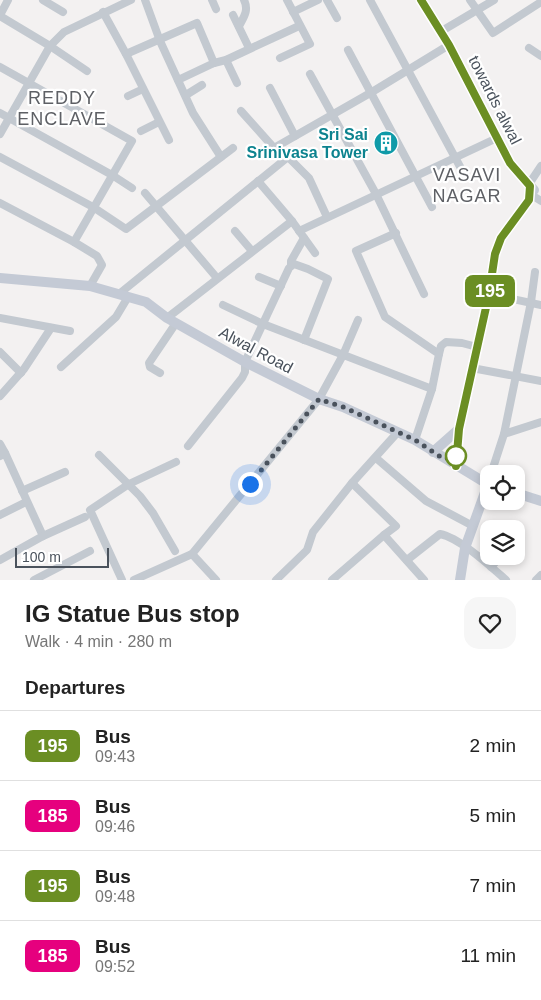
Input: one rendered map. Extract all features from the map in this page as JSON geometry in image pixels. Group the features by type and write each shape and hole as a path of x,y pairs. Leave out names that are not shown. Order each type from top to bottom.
{"main road":[{"name":"towards alwal","path":"421,0 449,45 510,163 533,193"},
{"path":"456,466 459,429 489,294 495,254 499,242 510,224 533,193"},
{"name":"Alwal Road","path":"0,278 90,286 146,302 171,320 245,362 319,399 343,407 415,440 480,479"},
{"path":"433,452 459,429"},
{"path":"525,496 541,501"},
{"path":"460,580 465,548 480,506"}],"street":[{"path":"8,0 0,16 87,71"},
{"path":"43,0 62,12"},
{"path":"107,0 112,9"},
{"path":"0,134 50,46 64,32 131,0"},
{"path":"145,0 160,41 193,112 221,157"},
{"path":"212,0 216,9"},
{"path":"239,26 245,16 247,6 244,0"},
{"path":"280,58 310,44 287,0"},
{"path":"293,12 318,0"},
{"path":"327,0 337,18"},
{"path":"370,0 464,174"},
{"path":"470,0 493,33 541,2"},
{"path":"440,32 494,0"},
{"path":"534,7 541,14"},
{"path":"103,12 169,140"},
{"path":"233,15 249,48"},
{"path":"126,54 196,24 214,64"},
{"path":"178,80 299,26"},
{"path":"274,148 449,45"},
{"path":"530,48 541,56"},
{"path":"348,50 432,207"},
{"path":"226,60 237,83"},
{"path":"0,67 132,141 74,242"},
{"path":"310,74 376,194 424,294"},
{"path":"186,95 202,85"},
{"path":"270,88 295,136"},
{"path":"128,96 143,89"},
{"path":"241,111 274,148 288,157 309,178 327,218"},
{"path":"0,113 132,188"},
{"path":"141,131 159,122"},
{"path":"299,231 497,138"},
{"path":"0,157 126,228 233,148"},
{"path":"61,367 116,317 124,296 185,240 288,157"},
{"path":"533,193 541,166"},
{"path":"258,181 292,220 315,253"},
{"path":"145,193 217,278"},
{"path":"0,203 97,256 102,265 90,286"},
{"path":"160,373 150,367 149,363 171,320 217,278 292,220"},
{"path":"235,230 252,251"},
{"path":"396,233 356,251 385,317 439,354"},
{"path":"188,446 242,378 245,372 245,362 291,265 291,261 304,238"},
{"path":"291,265 304,267 328,279 304,340"},
{"path":"494,465 504,434 531,302 535,272"},
{"path":"259,277 281,286"},
{"path":"489,294 541,304"},
{"path":"223,305 263,324 432,389"},
{"path":"0,318 70,331"},
{"path":"134,580 192,554 319,399 343,355 358,320"},
{"path":"0,396 21,373 51,328"},
{"path":"415,440 432,389 441,346 446,342 462,343 477,347"},
{"path":"0,352 21,373"},
{"path":"472,368 541,381"},
{"path":"504,434 541,422"},
{"path":"276,580 307,550 313,532 352,483 397,433"},
{"path":"0,444 2,455 22,491 43,536"},
{"path":"99,455 129,484 153,513 176,551"},
{"path":"376,458 426,501 473,526"},
{"path":"122,580 90,510 129,484 176,462"},
{"path":"22,491 65,472"},
{"path":"332,580 396,526 352,483"},
{"path":"0,515 26,502"},
{"path":"0,560 43,536 85,517"},
{"path":"407,560 440,534 446,535 506,580"},
{"path":"384,535 424,580"},
{"path":"34,580 90,550"},
{"path":"192,554 216,580"},
{"path":"536,580 541,575"}],"bus line":[{"name":"195","path":"421,0 449,45 510,163 530,186 529,200 501,238 495,254 489,294 459,429 456,466"}],"place":[{"name":"Sri Sai Srinivasa Tower","path":"386,143"}],"district":[{"name":"REDDY ENCLAVE","path":"62,108"},
{"name":"VASAVI NAGAR","path":"467,185"}],"route":[{"path":"250,484 319,399 343,407 383,427 415,440 444,459 456,456"}]}
